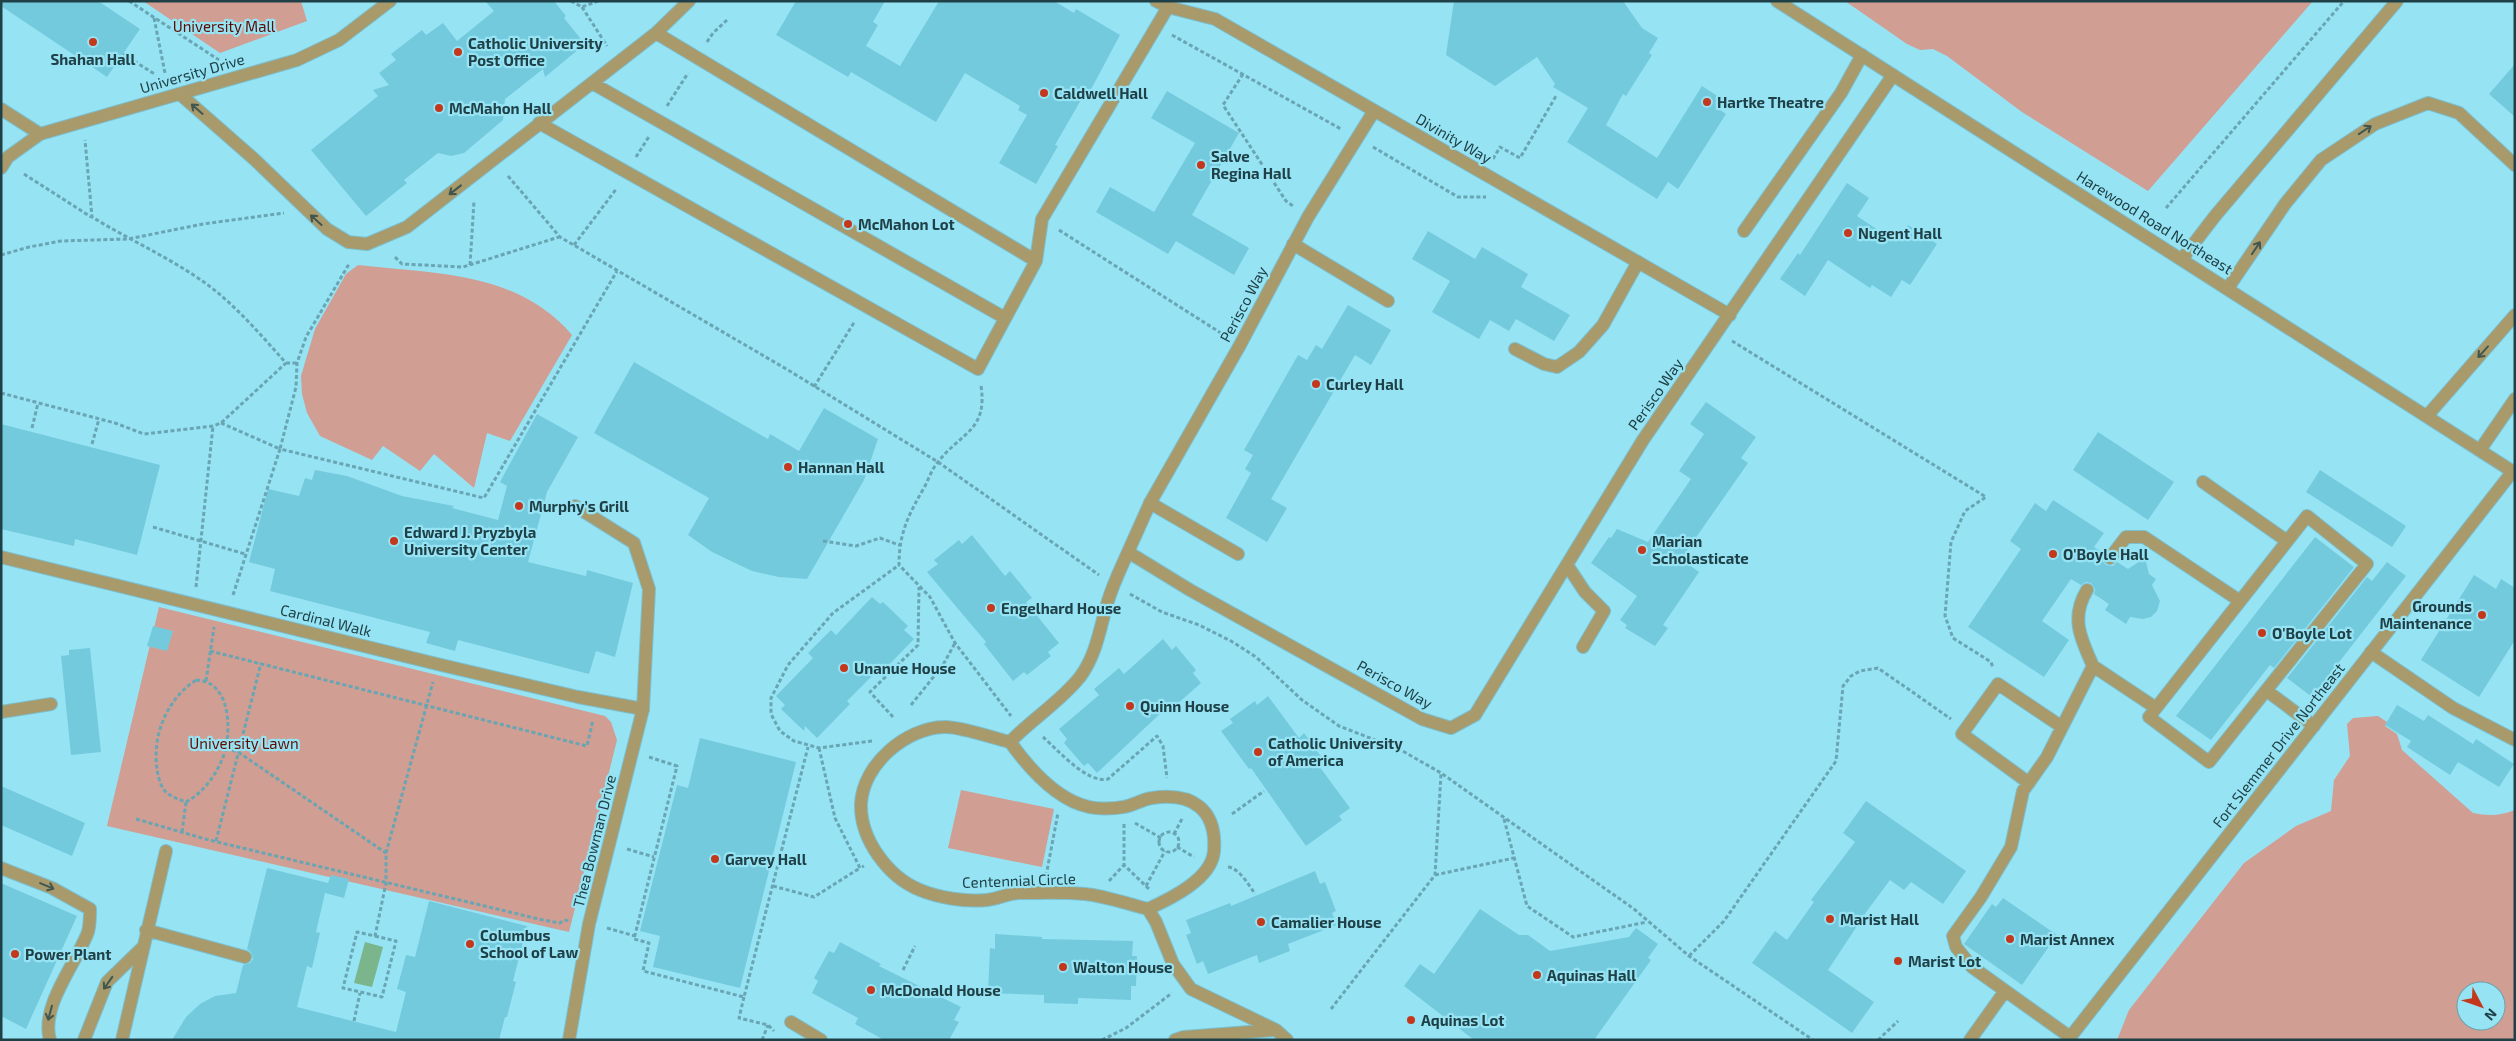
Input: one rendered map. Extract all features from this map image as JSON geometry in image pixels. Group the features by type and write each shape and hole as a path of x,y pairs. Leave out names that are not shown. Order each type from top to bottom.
{"street":[{"name":"University Drive","path":"1,168 8,157 40,134 181,95 297,60 339,40 390,1"},
{"path":"181,95 254,159 327,229 348,242 367,244 407,227 656,33 689,1"},
{"name":"Harewood Road Northeast","path":"1777,1 2514,472"},
{"path":"2182,259 2215,216 2397,1"},
{"path":"539,124 978,368 1036,261 1042,219 1162,4"},
{"name":"Divinity Way","path":"1162,4 1215,20 1730,315"},
{"path":"656,33 1036,261"},
{"path":"1744,231 1841,93 1862,56"},
{"name":"Perisco Way","path":"1374,110 1358,139 1308,217 1240,345 1150,503 1128,552 1190,590 1422,719 1451,728 1476,715 1643,440 1893,75"},
{"path":"592,83 1005,318"},
{"path":"2228,288 2285,204 2321,160 2375,124 2428,103 2458,113 2515,165"},
{"path":"1,108 40,134"},
{"path":"1293,244 1388,301"},
{"path":"1515,349 1544,364 1557,367 1571,357 1603,325 1638,262"},
{"path":"2427,416 2515,315"},
{"path":"2480,450 2515,399"},
{"name":"Fort Slemmer Drive Northeast","path":"2069,1039 2514,472"},
{"path":"2203,482 2287,540"},
{"path":"1150,503 1238,554"},
{"name":"Thea Bowman Drive","path":"569,1040 590,924 643,709 649,589 634,543 575,506"},
{"path":"2306,516 2367,564 2209,762 2149,717 2240,601 2306,516"},
{"path":"2110,558 2126,537 2144,538 2240,601"},
{"path":"1128,552 1113,585 1095,651 1080,676 1049,709 1025,727 1010,742 1021,757 1061,793 1089,807 1123,812 1150,798 1175,796 1194,802 1206,812 1215,835 1214,857 1189,887 1148,909 1156,922 1173,964 1190,989 1224,1007 1276,1030 1287,1040"},
{"name":"Cardinal Walk","path":"1,557 437,664 578,697 643,709"},
{"path":"1567,565 1585,592 1604,612 1583,647"},
{"path":"2087,590 2080,602 2078,634 2093,666 2156,708"},
{"path":"2371,652 2453,708 2515,740"},
{"path":"2069,1039 1972,968 1956,947 1953,936 1981,897 2011,847 2023,792 2047,757 2093,666"},
{"path":"2029,783 1962,734 1998,684 2062,727"},
{"path":"2267,691 2314,726"},
{"path":"1,712 51,704"},
{"name":"Centennial Circle","path":"1010,742 944,727 916,733 896,745 880,760 868,779 861,802 863,821 880,857 888,869 919,890 960,899 987,900 1018,893 1086,894 1148,909"},
{"path":"122,1040 146,930 166,851"},
{"path":"1,868 52,888 90,909 89,930 50,1009 47,1029 50,1040"},
{"path":"146,930 245,957"},
{"path":"84,1040 106,982 142,948"},
{"path":"1970,1040 2005,991"},
{"path":"791,1022 821,1040"},
{"path":"1175,1040 1184,1037 1276,1030"}],"path":[{"path":"130,1 219,60"},
{"path":"571,1 582,7 607,46"},
{"path":"582,7 598,1"},
{"path":"2166,208 2344,1"},
{"path":"154,18 165,73"},
{"path":"713,33 727,20"},
{"path":"1170,33 1458,197 1488,197"},
{"path":"123,54 156,75"},
{"path":"1243,74 1223,105 1286,201 1308,217"},
{"path":"1490,164 1500,146 1520,158 1556,96"},
{"path":"84,137 92,217"},
{"path":"24,174 128,239 150,247 203,281 250,323 286,362 297,363"},
{"path":"508,176 560,237 938,462 1113,585 1162,612 1199,625 1231,641 1256,658 1302,700 1340,726 1401,750 1441,773 1634,909 1689,956 1813,1040"},
{"path":"470,265 474,201"},
{"path":"574,245 609,202"},
{"path":"1,256 29,247 61,241 128,239 202,224 288,212"},
{"path":"1058,229 1240,345"},
{"path":"395,257 402,264 463,267 560,237"},
{"path":"228,612 280,449 296,387 297,363 306,337 349,264"},
{"path":"221,423 280,449 484,498 617,270"},
{"path":"814,387 864,305"},
{"path":"1718,332 1986,496 1965,511 1951,542 1945,616 1953,638 1991,662"},
{"path":"1,393 99,419 144,434 213,426 221,423 286,362"},
{"path":"978,368 983,400 980,418 968,435 938,462 906,520 899,545 899,566 930,598 954,643 1014,720 1039,734 1089,777 1100,781 1108,779 1157,736 1163,746 1167,765 1168,797"},
{"path":"32,428 38,403"},
{"path":"92,444 99,419"},
{"path":"195,604 213,426"},
{"path":"154,527 245,554"},
{"path":"823,540 856,546 880,538 899,545"},
{"path":"881,740 819,748 808,747 794,741 780,731 771,714 771,698 788,665 833,613 899,566"},
{"path":"893,717 870,692 918,645 919,586"},
{"path":"911,705 943,665 954,643"},
{"path":"206,681 210,650 587,746 593,720"},
{"path":"216,842 261,663"},
{"path":"375,936 386,883 386,853 437,664"},
{"path":"1689,956 1724,921 1836,761 1842,686 1850,676 1869,668 1878,668 1966,730"},
{"path":"182,832 186,802 206,787 216,772 226,748 226,710 221,692 206,681 196,680 174,700 159,730 156,762 158,777 164,789 172,797 186,802"},
{"path":"779,1035 768,1025 739,1018 808,747"},
{"path":"226,748 238,752 386,853"},
{"path":"819,748 835,818 860,868"},
{"path":"644,756 677,766 634,939 649,942 643,971 744,997"},
{"path":"1332,1009 1435,875 1441,773"},
{"path":"1232,814 1264,791"},
{"path":"1042,893 1061,793"},
{"path":"1123,812 1161,838"},
{"path":"1123,812 1124,865 1162,902"},
{"path":"1504,818 1527,906 1573,937 1648,922"},
{"path":"136,819 216,842 543,920 560,923 564,920 571,921"},
{"path":"1170,832 1176,835 1179,840 1176,849 1171,852 1165,851 1160,846 1161,838 1170,832"},
{"path":"624,848 654,857"},
{"path":"1146,886 1165,851"},
{"path":"773,886 814,897 880,857"},
{"path":"1435,875 1514,858"},
{"path":"1208,865 1232,868 1255,894"},
{"path":"604,927 635,936"},
{"path":"357,932 375,936 396,941 382,997 343,988 357,932"},
{"path":"903,970 915,946"},
{"path":"1102,1040 1126,1028 1185,983"},
{"path":"354,1021 360,993"},
{"path":"1878,1040 1898,1021"},
{"path":"762,1040 768,1025"}],"green space":[{"name":"University Mall","path":"143,1 301,1 307,21 220,53"},
{"path":"1845,1 2313,1 2148,191 2022,112 1947,56 1933,49 1920,50 1907,44"},
{"path":"358,265 445,274 474,279 501,287 526,298 550,314 572,335 510,441 487,433 474,488 434,454 420,471 383,446 372,460 320,436 307,413 302,394 301,376 315,329 346,274"},
{"name":"University Lawn","path":"159,607 605,716 611,722 617,740 569,932 107,826"},
{"path":"2378,716 2387,722 2385,726 2397,734 2402,750 2473,813 2494,815 2515,810 2515,1040 2117,1040 2129,1010 2244,863 2296,826 2331,811 2334,780 2350,756 2347,724 2353,718"},
{"path":"961,790 1054,809 1042,867 948,848"}],"shaded area":[{"path":"365,942 383,947 372,987 354,983"}],"building":[{"name":"Shahan Hall","path":"1,1 98,1 140,29 107,77 1,6"},
{"name":"McMahon Hall","path":"485,1 554,1 566,16 564,18 585,44 545,77 543,69 505,99 503,120 464,153 451,156 438,153 404,180 407,183 366,216 311,150 378,96 373,90 389,85 379,73 396,60 391,54 422,30 426,35 443,23 457,41 494,11"},
{"name":"Caldwell Hall","path":"796,1 885,1 873,22 878,25 866,46 900,66 939,1 1054,1 1074,13 1076,9 1120,35 1088,95 1085,93 1055,145 1058,146 1036,184 999,163 1027,115 1018,110 1020,106 965,73 936,122 851,72 848,77 776,35"},
{"name":"Hartke Theatre","path":"1454,1 1623,1 1642,28 1658,38 1649,53 1652,55 1626,96 1623,94 1606,125 1657,158 1702,86 1722,99 1717,108 1726,114 1678,189 1668,182 1657,199 1567,142 1588,108 1553,87 1555,84 1537,57 1495,86 1446,55"},
{"path":"2515,64 2515,117 2489,94"},
{"name":"Salve Regina Hall","path":"1167,91 1239,133 1192,215 1249,248 1234,275 1176,241 1168,254 1096,212 1110,187 1154,212 1195,143 1151,118"},
{"name":"Nugent Hall","path":"1847,183 1869,198 1857,216 1896,242 1908,225 1937,244 1910,285 1902,280 1891,297 1872,285 1870,288 1828,260 1805,296 1780,279 1798,253 1800,255"},
{"path":"1428,231 1475,259 1482,247 1528,274 1521,287 1570,315 1554,341 1516,319 1509,331 1490,320 1479,339 1432,312 1450,281 1412,259"},
{"path":"1348,305 1391,330 1371,365 1355,355 1271,499 1287,508 1267,542 1226,518 1251,473 1245,469 1253,455 1244,450 1298,355 1307,360 1316,345 1322,349"},
{"name":"Hannan Hall","path":"634,362 768,439 770,434 799,451 824,408 878,439 864,480 807,579 779,577 752,571 712,552 688,535 709,498 594,433"},
{"name":"Marian Scholasticate","path":"1706,402 1756,437 1741,458 1748,463 1681,559 1699,572 1663,625 1668,628 1655,646 1625,628 1627,625 1620,620 1637,596 1591,563 1617,529 1648,542 1691,479 1679,471 1704,434 1690,424"},
{"name":"Edward J. Pryzbyla University Center","path":"537,414 578,437 547,492 528,562 586,576 587,570 633,583 615,657 596,651 589,674 458,640 455,651 426,643 430,632 270,591 275,569 249,562 268,489 299,496 305,478 312,480 315,470 347,476 402,496 454,506 452,508 498,520 507,486 500,482"},
{"path":"1,424 160,465 137,555 75,539 74,546 1,529"},
{"path":"2098,432 2174,482 2148,520 2073,470"},
{"path":"2320,470 2406,526 2392,547 2306,492"},
{"name":"O'Boyle Hall","path":"2053,500 2104,533 2094,547 2104,553 2102,561 2106,565 2113,566 2117,562 2128,569 2145,558 2149,574 2156,579 2152,585 2160,601 2157,611 2151,617 2143,619 2130,617 2126,624 2105,610 2109,604 2094,594 2095,589 2091,583 2086,582 2081,585 2071,579 2042,621 2069,640 2044,677 1968,627 2021,549 2010,541 2035,503 2046,511"},
{"name":"Engelhard House","path":"972,535 1005,576 1010,571 1032,598 1026,602 1059,643 1048,652 1051,656 1027,675 1024,672 1013,681 984,644 986,642 927,572 938,564 934,560 959,540 962,544"},
{"path":"2315,537 2354,567 2274,668 2270,665 2211,740 2176,716"},
{"path":"2387,562 2406,576 2312,697 2287,678 2367,577 2372,581"},
{"name":"Grounds Maintenance","path":"2474,575 2496,589 2501,579 2515,588 2515,640 2479,697 2421,660"},
{"name":"Unanue House","path":"872,597 880,604 883,602 908,626 904,630 914,639 881,673 878,670 847,701 850,704 817,738 805,726 804,731 781,709 785,705 776,696 813,658 808,653 831,630 836,635"},
{"path":"153,626 173,631 167,651 147,646"},
{"name":"Quinn House","path":"1163,639 1172,650 1176,646 1196,670 1193,673 1201,683 1166,714 1163,711 1097,773 1088,763 1084,766 1064,743 1067,739 1059,729 1099,695 1094,689 1119,668 1124,674"},
{"path":"90,648 101,752 71,755 61,656 69,655 69,650"},
{"path":"1268,696 1299,738 1304,733 1325,762 1319,766 1350,808 1339,816 1342,820 1306,846 1251,768 1249,769 1221,731 1233,723 1230,719 1255,701 1257,705"},
{"path":"2397,705 2424,721 2428,715 2473,744 2476,739 2514,764 2499,787 2458,762 2450,775 2407,747 2411,741 2385,725"},
{"name":"Garvey Hall","path":"700,738 796,762 740,988 653,967 660,936 640,931 677,785 688,788"},
{"path":"1,786 85,823 72,856 1,825"},
{"name":"Marist Hall","path":"1866,801 1966,871 1943,904 1911,882 1904,890 1890,880 1867,911 1828,970 1874,1002 1852,1033 1752,963 1775,931 1787,940 1814,902 1811,900 1855,842 1843,833"},
{"name":"Columbus School of Law","path":"267,868 328,883 331,875 349,879 344,898 325,893 316,932 320,933 312,968 307,966 297,1007 396,1032 406,992 397,989 406,955 415,957 429,901 527,926 513,981 516,982 499,1040 172,1040 186,1017 200,1004 215,996 236,993 243,965 250,963 253,959 251,952 247,949"},
{"name":"Camalier House","path":"1315,871 1320,884 1325,882 1336,911 1332,913 1337,925 1288,944 1290,951 1259,963 1257,955 1208,974 1203,961 1197,964 1186,935 1191,933 1186,920 1230,903 1231,906"},
{"name":"Power Plant","path":"1,883 77,916 26,1029 1,1016"},
{"name":"Marist Annex","path":"2003,898 2057,935 2022,985 1964,944 1992,904 1996,907"},
{"name":"Aquinas Hall","path":"1480,909 1519,935 1528,935 1550,951 1629,937 1636,928 1658,944 1648,958 1651,960 1594,1040 1474,1040 1404,986 1420,964 1434,974"},
{"name":"Walton House","path":"995,934 1042,937 1042,939 1133,941 1132,956 1137,956 1136,986 1131,986 1131,1000 1078,998 1078,1004 1044,1003 1044,995 988,993 990,948 995,949"},
{"name":"McDonald House","path":"840,942 881,964 879,966 961,1007 954,1020 959,1022 949,1040 884,1040 855,1024 858,1018 812,993 818,981 814,978 829,951 834,953"}],"place":[{"name":"Shahan Hall","path":"93,42"},
{"name":"Catholic University Post Office","path":"458,52"},
{"name":"Caldwell Hall","path":"1044,93"},
{"name":"Hartke Theatre","path":"1707,102"},
{"name":"McMahon Hall","path":"439,108"},
{"name":"Salve Regina Hall","path":"1201,165"},
{"name":"McMahon Lot","path":"848,224"},
{"name":"Nugent Hall","path":"1848,233"},
{"name":"Curley Hall","path":"1316,384"},
{"name":"Hannan Hall","path":"788,467"},
{"name":"Murphy’s Grill","path":"519,506"},
{"name":"Edward J. Pryzbyla University Center","path":"394,541"},
{"name":"Marian Scholasticate","path":"1642,550"},
{"name":"O'Boyle Hall","path":"2053,554"},
{"name":"Engelhard House","path":"991,608"},
{"name":"Grounds Maintenance","path":"2482,615"},
{"name":"O'Boyle Lot","path":"2262,633"},
{"name":"Unanue House","path":"844,668"},
{"name":"Quinn House","path":"1130,706"},
{"name":"Catholic University of America","path":"1258,752"},
{"name":"Garvey Hall","path":"715,859"},
{"name":"Marist Hall","path":"1830,919"},
{"name":"Camalier House","path":"1261,922"},
{"name":"Marist Annex","path":"2010,939"},
{"name":"Columbus School of Law","path":"470,944"},
{"name":"Power Plant","path":"15,954"},
{"name":"Marist Lot","path":"1898,961"},
{"name":"Walton House","path":"1063,967"},
{"name":"Aquinas Hall","path":"1537,975"},
{"name":"McDonald House","path":"871,990"},
{"name":"Aquinas Lot","path":"1411,1020"}]}
